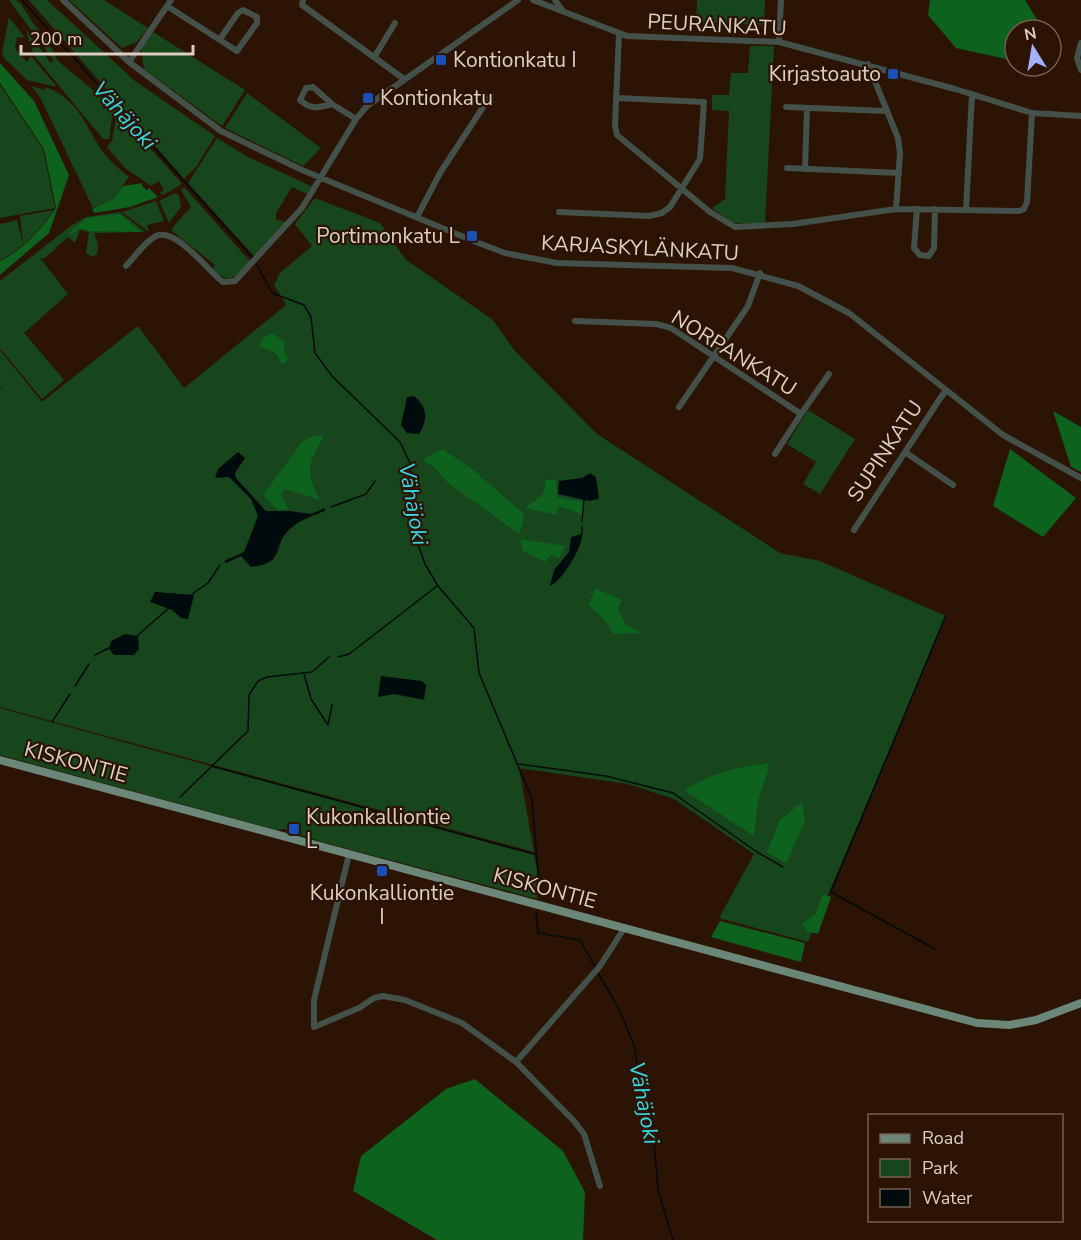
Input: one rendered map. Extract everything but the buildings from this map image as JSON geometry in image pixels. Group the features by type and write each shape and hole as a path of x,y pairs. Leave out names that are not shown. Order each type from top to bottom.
{"main road":[{"name":"KISKONTIE","path":"0,760 977,1023 1010,1025 1036,1020 1081,1003"}],"street":[{"name":"KARJASKYLÄNKATU","path":"63,0 129,62 221,131 319,177 496,250 530,260 557,263 726,267 760,273 806,289 849,313 1003,435 1081,478"},
{"path":"303,0 302,5 375,56 404,80"},
{"path":"126,266 148,242 157,236 169,235 184,245 223,282 235,281 302,208 356,118 372,101 518,0"},
{"name":"PEURANKATU","path":"533,0 619,34 649,38 779,42 868,64 1032,113 1081,116"},
{"path":"555,0 562,10"},
{"path":"779,42 781,0"},
{"path":"129,62 169,3 220,39 237,51 258,22 257,17 243,10 238,13 220,39"},
{"path":"375,56 395,23"},
{"path":"619,34 615,127 618,136 728,225 762,227 896,209 1019,211 1024,209 1027,202 1032,113"},
{"path":"1081,43 1077,58 1081,70"},
{"path":"868,64 898,138 899,173 896,209"},
{"path":"332,104 318,108 307,107 300,100 300,95 306,88 313,87 332,104 356,118"},
{"path":"966,210 972,94"},
{"path":"417,217 440,173 490,95"},
{"path":"559,212 657,215 670,207 700,159 704,102 617,98"},
{"path":"786,107 886,111"},
{"path":"805,169 807,108"},
{"path":"787,168 899,173"},
{"path":"917,208 914,248 920,255 929,256 934,248 935,209"},
{"path":"679,407 748,306 760,273"},
{"name":"NORPANKATU","path":"575,321 671,328 801,414"},
{"name":"NORPANKATU","path":"776,454 829,374"},
{"name":"SUPINKATU","path":"854,530 945,391"},
{"path":"905,452 953,486"},
{"path":"349,854 314,1000 314,1027 359,1008 374,998 395,997 462,1023 516,1062 584,1134 600,1186"},
{"path":"516,1062 600,966 625,927"}],"green space":[{"path":"9,0 16,0 21,4 46,38 58,61 105,100 103,109 110,106 116,109 182,184 163,195 160,193 164,190 159,181 151,186 125,168 107,147 112,141 116,118 112,118 109,139 103,139 37,59 31,49 26,29 50,62 54,61"},
{"path":"29,0 47,0 135,81 215,136 196,167 184,179"},
{"path":"69,0 104,0 148,28 137,42 122,48"},
{"path":"697,0 765,0 764,25 696,22"},
{"path":"930,0 1025,0 1036,18 1003,18 1003,58 956,48 928,15"},
{"path":"9,17 25,38 17,37 15,48 27,62 31,56 57,87 27,80 4,58 2,53"},
{"path":"153,32 245,90 222,126 144,69 141,49"},
{"path":"750,46 774,46 765,224 733,223 712,208 725,199 729,111 712,110 712,95 729,95 731,73 748,73"},
{"path":"0,63 34,101 69,175 49,233 0,275 0,261 31,238 56,208 44,149 0,83"},
{"path":"0,85 43,149 55,208 0,218"},
{"path":"31,86 44,90 46,87 68,101 76,109 108,158 129,177 113,199 93,208 40,97"},
{"path":"247,93 321,148 303,166 225,128"},
{"path":"217,138 246,156 311,186 307,194 292,187 276,213 276,220 286,222 254,256 188,183"},
{"path":"143,183 142,186 147,190 149,188 158,197 130,207 94,213 92,209 113,199 123,186"},
{"path":"184,187 250,261 237,275 229,278 219,274 213,269 215,265 172,231 191,207 181,190"},
{"path":"175,193 179,195 181,207 169,223 159,201"},
{"path":"315,198 380,223 405,259 493,320 514,350 597,434 780,553 820,561 946,616 808,942 719,918 754,854 674,799 628,784 519,768 534,852 0,707 0,388 4,390 0,387 0,350 42,402 138,326 184,388 286,305 274,285 280,273 312,246 295,224"},
{"path":"156,201 164,221 147,225 149,232 122,212"},
{"path":"54,210 43,224 30,238 16,251 0,260 0,224 17,220 23,244 20,216"},
{"path":"120,212 145,232 94,233 98,244 97,254 93,257 86,253 89,232 80,230 75,243 68,237 44,259 40,258 68,294 24,333 64,380 42,399 0,348 0,281 72,225 86,217"},
{"path":"119,214 141,232 90,231 78,228 76,232 67,235 86,218"},
{"path":"272,333 285,343 284,351 288,358 284,364 280,363 275,353 259,346 262,339"},
{"path":"808,410 855,439 820,494 803,484 816,462 787,444"},
{"path":"1053,411 1081,427 1081,472 1071,467"},
{"path":"316,435 324,436 311,461 310,474 320,500 285,489 281,494 288,509 278,510 263,495 303,441"},
{"path":"443,449 473,470 523,513 524,520 519,534 447,482 432,465 424,462 426,458"},
{"path":"1010,449 1076,498 1043,537 993,506"},
{"path":"556,479 557,497 583,502 583,515 562,507 558,508 556,515 525,508 543,494 546,480"},
{"path":"520,539 566,546 559,558 551,555 545,562 523,551"},
{"path":"595,588 622,600 618,609 625,624 642,633 614,634 605,620 589,605"},
{"path":"0,708 534,855 538,875 537,899 322,842 284,829 276,830 0,755"},
{"path":"769,763 758,802 754,836 684,790 725,772"},
{"path":"802,802 805,821 786,863 767,852 780,820"},
{"path":"823,894 831,897 818,934 806,931 802,924 815,915"},
{"path":"720,921 805,943 801,962 711,937"},
{"path":"475,1079 563,1151 585,1192 583,1240 437,1240 353,1191 361,1156 446,1089"}],"water":[{"path":"414,396 419,400 425,414 424,424 419,434 407,433 401,425 407,397"},
{"path":"238,452 245,458 235,473 236,478 266,511 311,514 325,508 325,511 291,528 270,562 251,567 241,556 226,563 224,561 244,552 258,516 251,499 229,477 215,478 218,469"},
{"path":"590,473 596,477 599,499 589,501 558,494 559,481 582,478"},
{"path":"582,534 579,547 571,563 560,578 550,586 554,570 569,552 571,537"},
{"path":"155,592 194,595 188,619 181,618 172,610 150,602"},
{"path":"125,634 138,636 139,649 134,655 114,655 109,649 111,641"},
{"path":"381,676 422,681 426,685 424,700 394,694 378,697"}],"waterway":[{"name":"Vähäjoki","path":"22,0 252,257"},
{"name":"Vähäjoki","path":"257,265 272,293 304,305 311,317 315,353 332,376 400,442 410,463 418,544 425,564 438,586 474,628 479,673 532,799 539,885"},
{"path":"331,507 366,494 375,481"},
{"path":"582,521 584,499"},
{"path":"582,527 582,534"},
{"path":"192,594 208,583 220,565"},
{"path":"338,657 349,654 437,586"},
{"path":"137,636 170,607"},
{"path":"935,949 831,892 946,615"},
{"path":"95,655 109,648"},
{"path":"180,797 248,731 249,695 258,681 267,677 312,672 329,657"},
{"path":"75,686 89,664"},
{"path":"304,674 311,699 328,725 332,705"},
{"path":"52,722 70,694"},
{"path":"519,764 606,776 673,793 757,852 783,867"},
{"path":"211,766 534,854"},
{"name":"Vähäjoki","path":"536,912 538,933 580,940 595,967"},
{"name":"Vähäjoki","path":"598,973 619,1009 635,1048 642,1106 654,1142 658,1190 673,1240"}],"place":[{"name":"Kontionkatu I","path":"441,60"},
{"name":"Kirjastoauto","path":"893,74"},
{"name":"Kontionkatu","path":"368,98"},
{"name":"Portimonkatu L","path":"472,236"},
{"name":"Kukonkalliontie L","path":"294,829"},
{"name":"Kukonkalliontie I","path":"382,871"}]}
